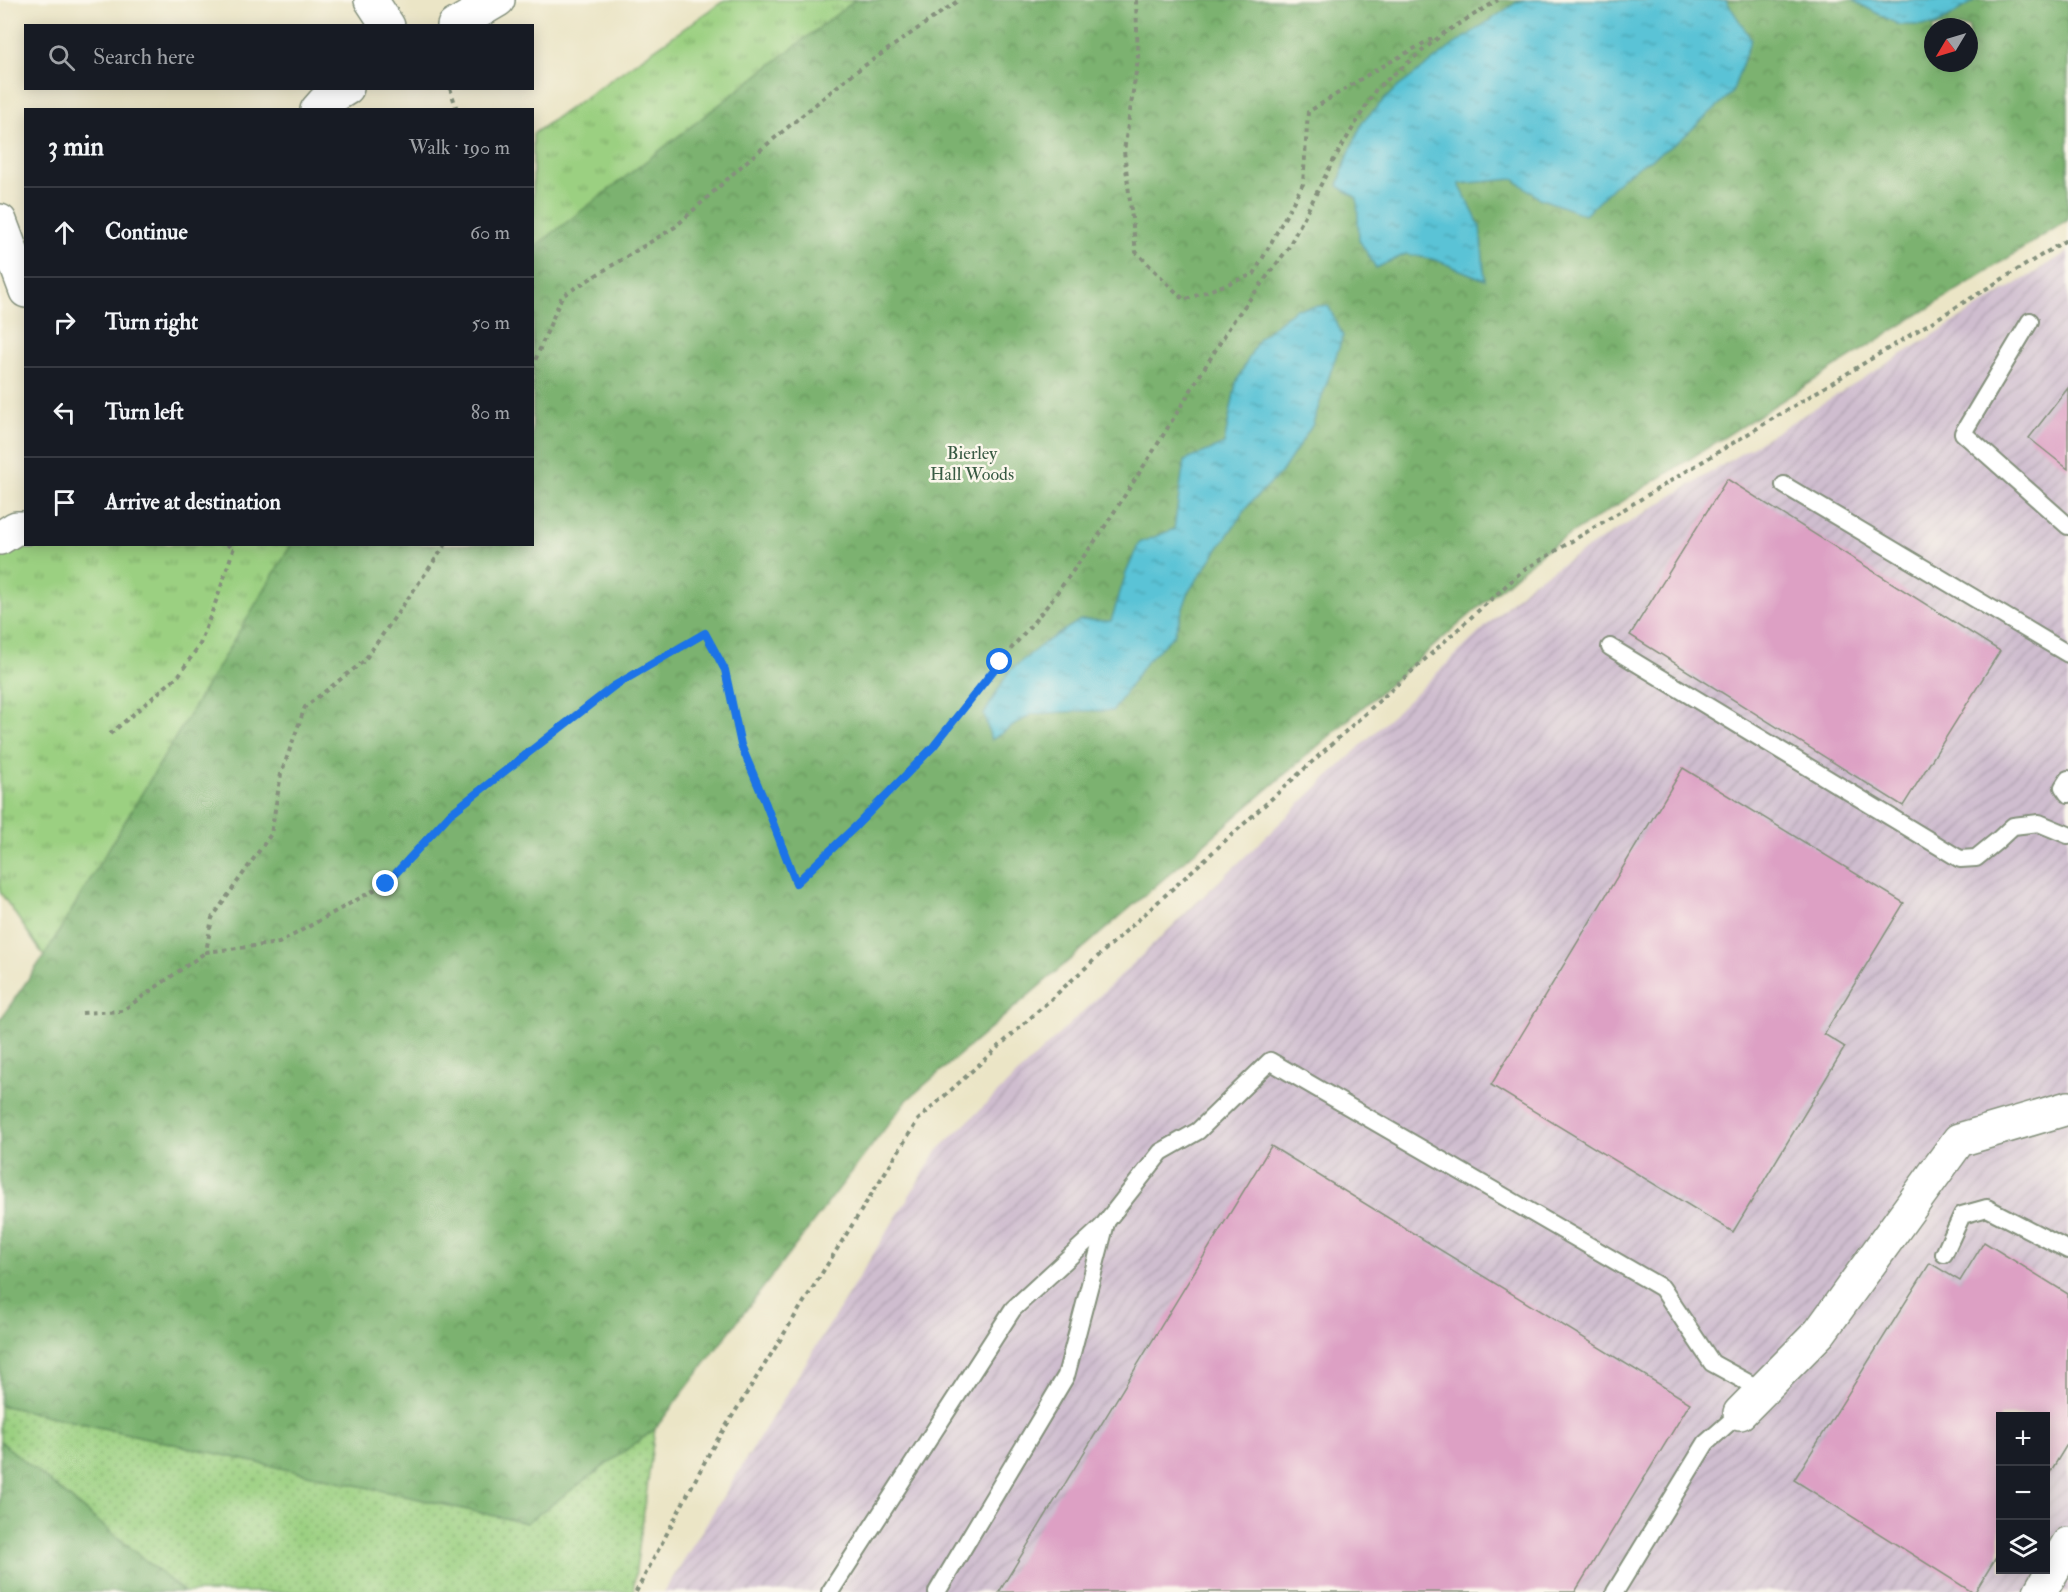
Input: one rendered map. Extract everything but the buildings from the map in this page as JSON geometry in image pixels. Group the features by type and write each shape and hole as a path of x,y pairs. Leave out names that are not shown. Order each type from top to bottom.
{"street":[{"path":"371,0 387,24"},
{"path":"457,24 498,0"},
{"path":"319,108 344,90"},
{"path":"0,221 24,286"},
{"path":"0,538 16,528 24,528"},
{"path":"1751,1402 1820,1332 1959,1140 2068,1108"},
{"path":"2040,1592 2068,1544"}],"lane":[{"path":"2030,321 1964,432 2068,526"},
{"path":"1784,484 2068,654"},
{"path":"1610,647 1960,859 1976,858 2013,826 2039,823 2068,835"},
{"path":"2068,779 2063,787 2068,794"},
{"path":"830,1592 1013,1309 1106,1221 1161,1152 1198,1131 1270,1061 1662,1288 1712,1363 1751,1402 1706,1443 1615,1592"},
{"path":"1944,1254 1962,1215 1987,1208 2068,1250"},
{"path":"937,1592 1066,1376 1106,1221"}],"path":[{"path":"534,363 562,296 675,227 747,161 851,75 959,0"},
{"path":"1136,0 1138,59 1124,151 1136,252 1184,300 1254,274 1303,184 1308,112 1372,72 1444,33 1498,0"},
{"path":"82,1012 122,1011 206,952 279,943 386,884 450,814 614,686 705,633 725,670 741,745 796,883 856,826 933,747 1047,606 1098,537 1234,320 1287,249 1332,163 1376,89 1444,33"},
{"path":"451,90 456,108"},
{"path":"636,1592 711,1450 918,1120 1521,572 2068,239"},
{"path":"229,546 233,550"},
{"path":"110,734 179,675 200,644 234,546"},
{"path":"206,952 212,918 271,834 281,774 305,707 364,661 445,546"}],"shaded area":[{"path":"2068,252 2068,1592 664,1592 937,1151 1531,583"}],"green space":[{"path":"725,0 855,0 534,247 534,133"},
{"name":"Bierley Hall Woods","path":"855,0 2068,0 2068,220 1544,551 906,1101 655,1429 526,1523 0,1405 0,1020 44,956 290,546 534,546 534,247"},
{"path":"0,538 24,544 24,546 290,546 44,956 0,892"},
{"path":"0,1405 526,1523 655,1429 633,1592 184,1592 0,1441"},
{"path":"0,1441 184,1592 0,1592"}],"water":[{"path":"1525,0 1726,0 1751,39 1732,93 1679,141 1624,176 1585,215 1539,198 1514,179 1459,184 1480,226 1485,280 1436,260 1406,254 1376,268 1359,240 1357,198 1338,186 1363,121 1394,90 1455,44 1517,2"},
{"path":"1852,0 1976,0 1948,18 1924,18 1924,25 1899,25"},
{"path":"1328,305 1343,336 1312,426 1281,473 1249,504 1189,591 1174,635 1146,662 1113,711 1032,714 991,740 984,714 1009,671 1044,643 1080,620 1111,621 1126,573 1139,543 1174,529 1184,461 1224,444 1236,383 1259,338 1295,309"}],"route":[{"path":"386,884 450,814 614,686 705,633 725,670 741,745 796,883 856,826 933,747 1000,662"}]}
